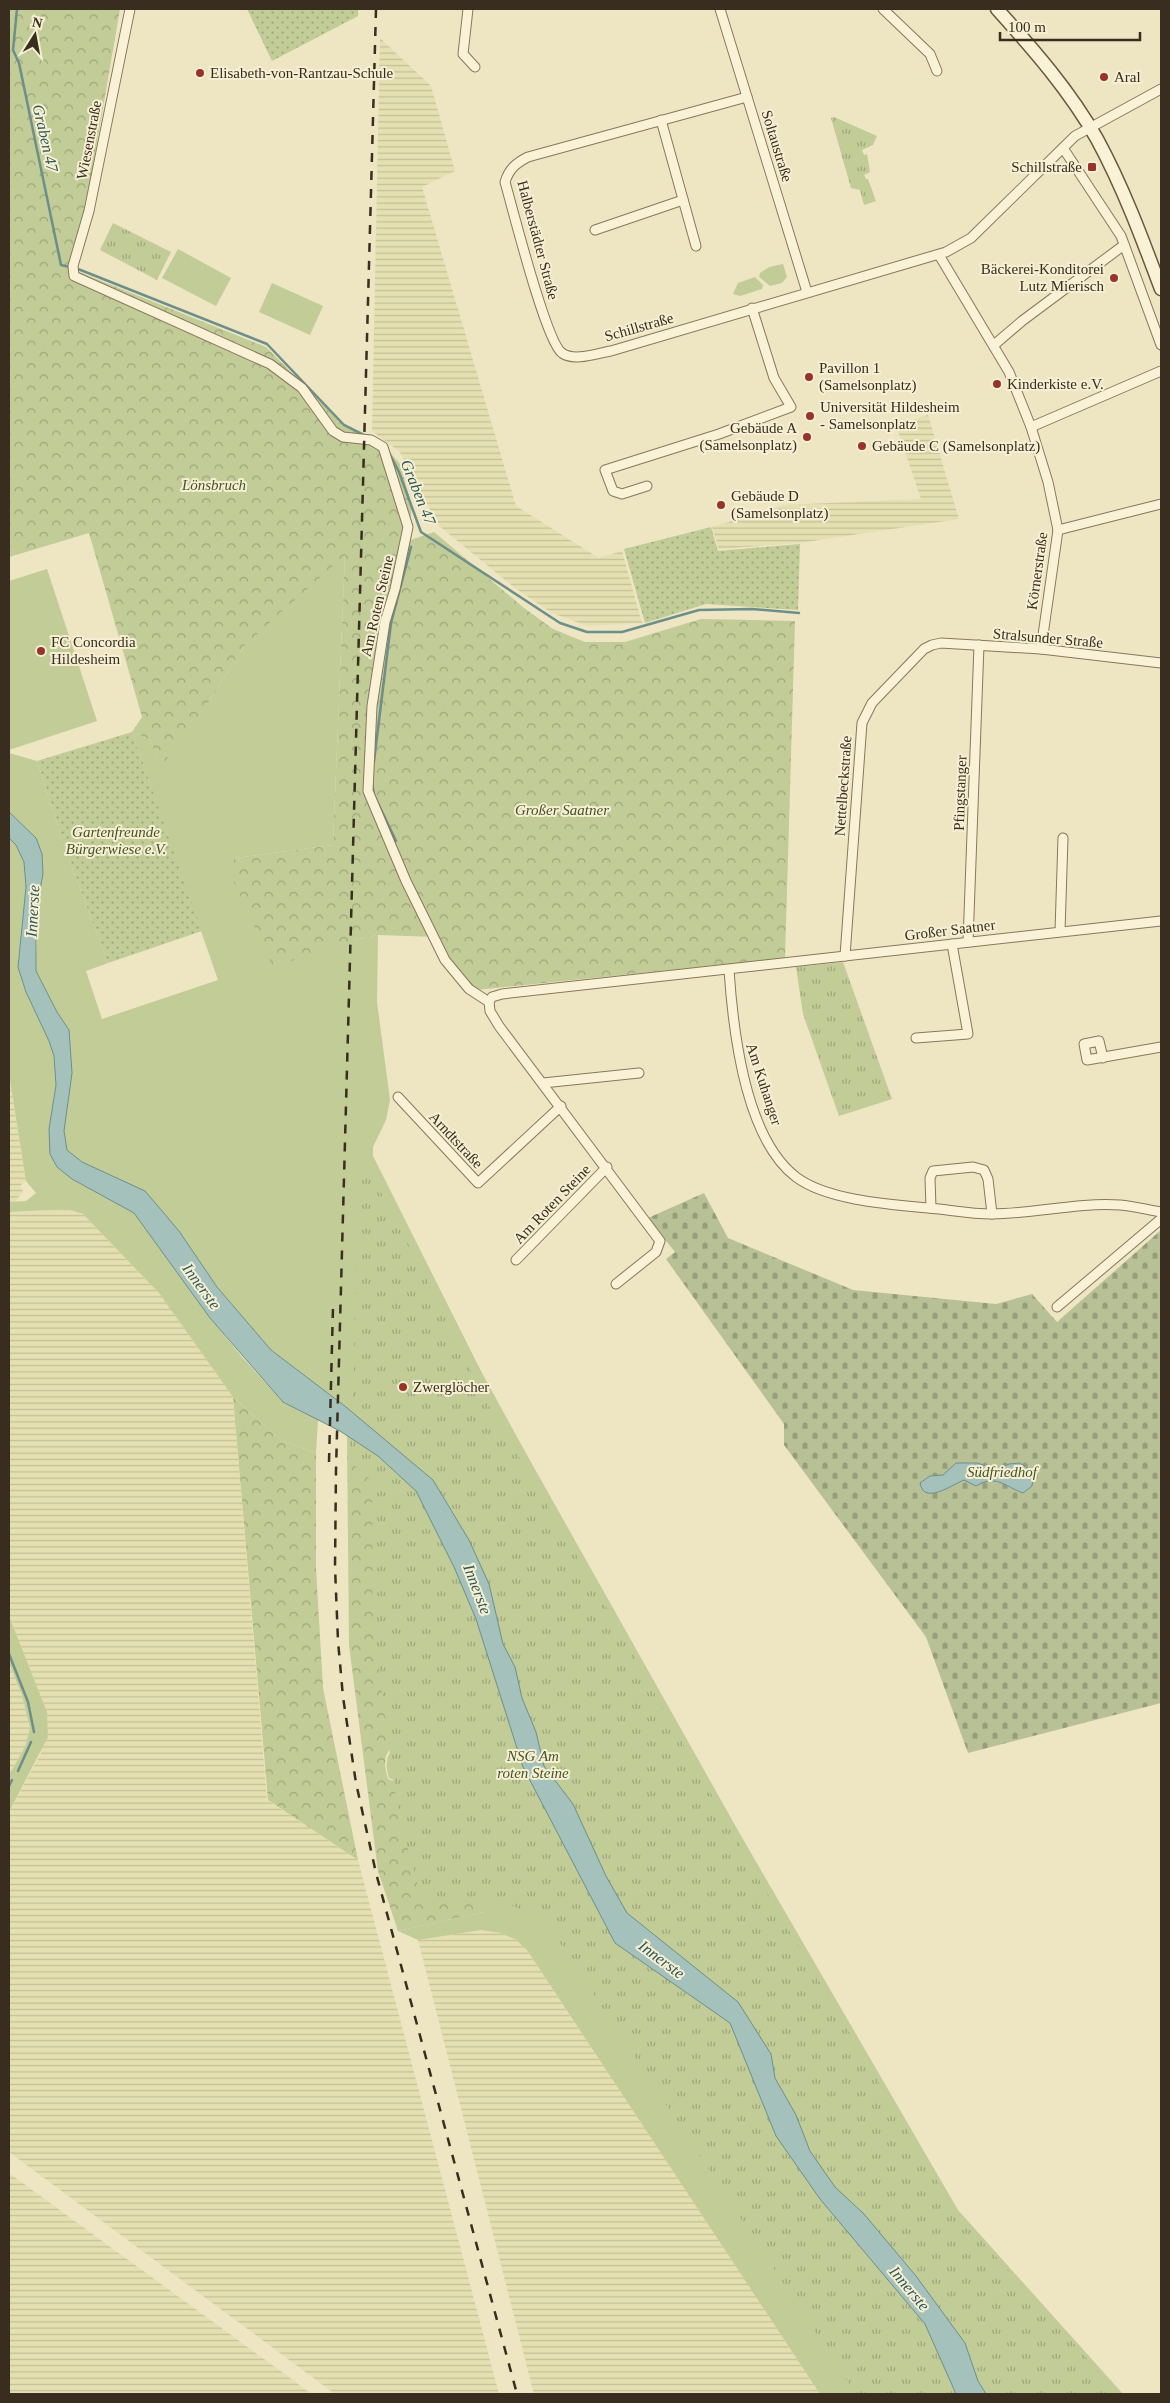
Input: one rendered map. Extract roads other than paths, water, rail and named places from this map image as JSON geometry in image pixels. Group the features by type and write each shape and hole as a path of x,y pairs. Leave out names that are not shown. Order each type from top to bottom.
{"main road":[{"path":"996,9 1056,78 1089,127 1129,205 1161,290"}],"street":[{"name":"Wiesenstraße","path":"74,276 73,266 89,211 130,9"},
{"path":"468,9 463,54 475,67"},
{"name":"Soltaustraße","path":"720,9 807,292"},
{"path":"883,9 930,54 937,71"},
{"path":"807,292 939,255 971,238 1063,148 1089,127 1161,89"},
{"name":"Halberstädter Straße","path":"563,354 553,342 540,304 505,182 508,174 516,163 528,157 748,97"},
{"path":"661,120 696,246"},
{"path":"1063,148 1121,236 1161,345"},
{"path":"595,230 683,200"},
{"path":"994,345 1022,321 1124,245"},
{"name":"Körnerstraße","path":"939,255 1009,372 1031,427 1048,482 1058,530 1041,649"},
{"name":"Am Roten Steine","path":"74,276 270,364 302,388 333,431 343,437 370,440 383,447 408,527 395,589 385,622 372,706 368,791 406,881 445,960 469,989 489,1002 490,1011 608,1167 660,1241 656,1252 616,1284"},
{"name":"Schillstraße","path":"563,354 577,357 612,351 807,292"},
{"path":"647,486 622,494 613,492 604,470 719,434 791,408 774,378 752,308"},
{"path":"1031,427 1161,371"},
{"path":"1058,530 1161,504"},
{"name":"Stralsunder Straße","path":"932,645 979,645 1041,649 1161,663"},
{"name":"Nettelbeckstraße","path":"845,956 859,734 862,723 872,703 924,649 932,645"},
{"name":"Pfingstanger","path":"968,942 979,645"},
{"path":"1060,931 1063,838"},
{"name":"Großer Saatner","path":"489,1002 492,997 502,994 1161,920"},
{"path":"916,1038 968,1034 952,944"},
{"name":"Am Kuhanger","path":"729,970 734,1032 740,1065 753,1107 771,1148 782,1164 797,1177 813,1186 833,1193 891,1205 992,1214 1120,1205 1161,1212"},
{"path":"1103,1058 1161,1048"},
{"path":"544,1083 639,1073"},
{"name":"Arndtstraße","path":"398,1097 478,1183 561,1106"},
{"name":"Am Roten Steine","path":"516,1260 608,1167"},
{"path":"931,1208 930,1178 933,1172 973,1167 984,1170 988,1179 992,1214"},
{"path":"1057,1307 1161,1219"}],"water":[{"name":"Innerste","path":"9,812 36,838 42,854 43,874 38,900 36,930 36,971 57,1012 69,1030 72,1073 64,1131 67,1150 82,1162 145,1191 179,1231 217,1287 271,1350 346,1407 433,1480 469,1540 489,1584 503,1644 515,1667 522,1698 536,1732 544,1766 573,1804 606,1876 627,1913 738,2002 771,2054 775,2078 796,2115 810,2151 835,2187 864,2214 916,2276 965,2343 978,2381 986,2394 956,2394 925,2324 820,2199 776,2136 730,2023 615,1943 523,1767 476,1619 454,1567 416,1491 378,1456 340,1431 283,1402 210,1318 134,1213 72,1179 57,1167 50,1154 49,1129 56,1085 54,1056 26,992 18,967 26,887 24,862 16,845 9,838"},
{"path":"956,1463 977,1463 998,1469 1009,1464 1020,1463 1030,1470 1033,1478 1032,1486 1023,1493 1000,1482 989,1481 976,1486 964,1480 939,1492 927,1493 923,1490 920,1483 930,1476 943,1475"}],"waterway":[{"name":"Graben 47","path":"17,9 13,50 19,63 61,265 70,267"},
{"name":"Graben 47","path":"78,269 267,344 344,425 366,436"},
{"name":"Graben 47","path":"387,449 399,472 421,532 560,623 587,632 622,632 699,610 752,609 799,613"},
{"path":"374,761 391,623 411,547"},
{"path":"372,783 374,795 396,841"},
{"path":"9,1654 28,1702 34,1732"},
{"path":"18,1771 31,1742"},
{"path":"9,1786 12,1780"}],"railway":[{"path":"376,9 336,1470 335,1567 338,1641 343,1697 356,1783 376,1873 517,2394"},
{"path":"329,1462 333,1307"}],"place":[{"name":"Elisabeth-von-Rantzau-Schule","path":"200,73"},
{"name":"Aral","path":"1104,77"},
{"name":"Schillstraße","path":"1092,167"},
{"name":"Bäckerei-Konditorei Lutz Mierisch","path":"1114,278"},
{"name":"Pavillon 1 (Samelsonplatz)","path":"809,377"},
{"name":"Kinderkiste e.V.","path":"997,384"},
{"name":"Universität Hildesheim - Samelsonplatz","path":"810,416"},
{"name":"Gebäude A (Samelsonplatz)","path":"807,437"},
{"name":"Gebäude C (Samelsonplatz)","path":"862,446"},
{"name":"Gebäude D (Samelsonplatz)","path":"721,505"},
{"name":"FC Concordia Hildesheim","path":"41,651"},
{"name":"Zwerglöcher","path":"403,1387"}],"park label":[{"name":"Lönsbruch","path":"214,485"},
{"name":"Gartenfreunde Bürgerwiese e.V.","path":"116,840"},
{"name":"Südfriedhof","path":"1002,1472"},
{"name":"NSG Am roten Steine","path":"533,1764"}]}
